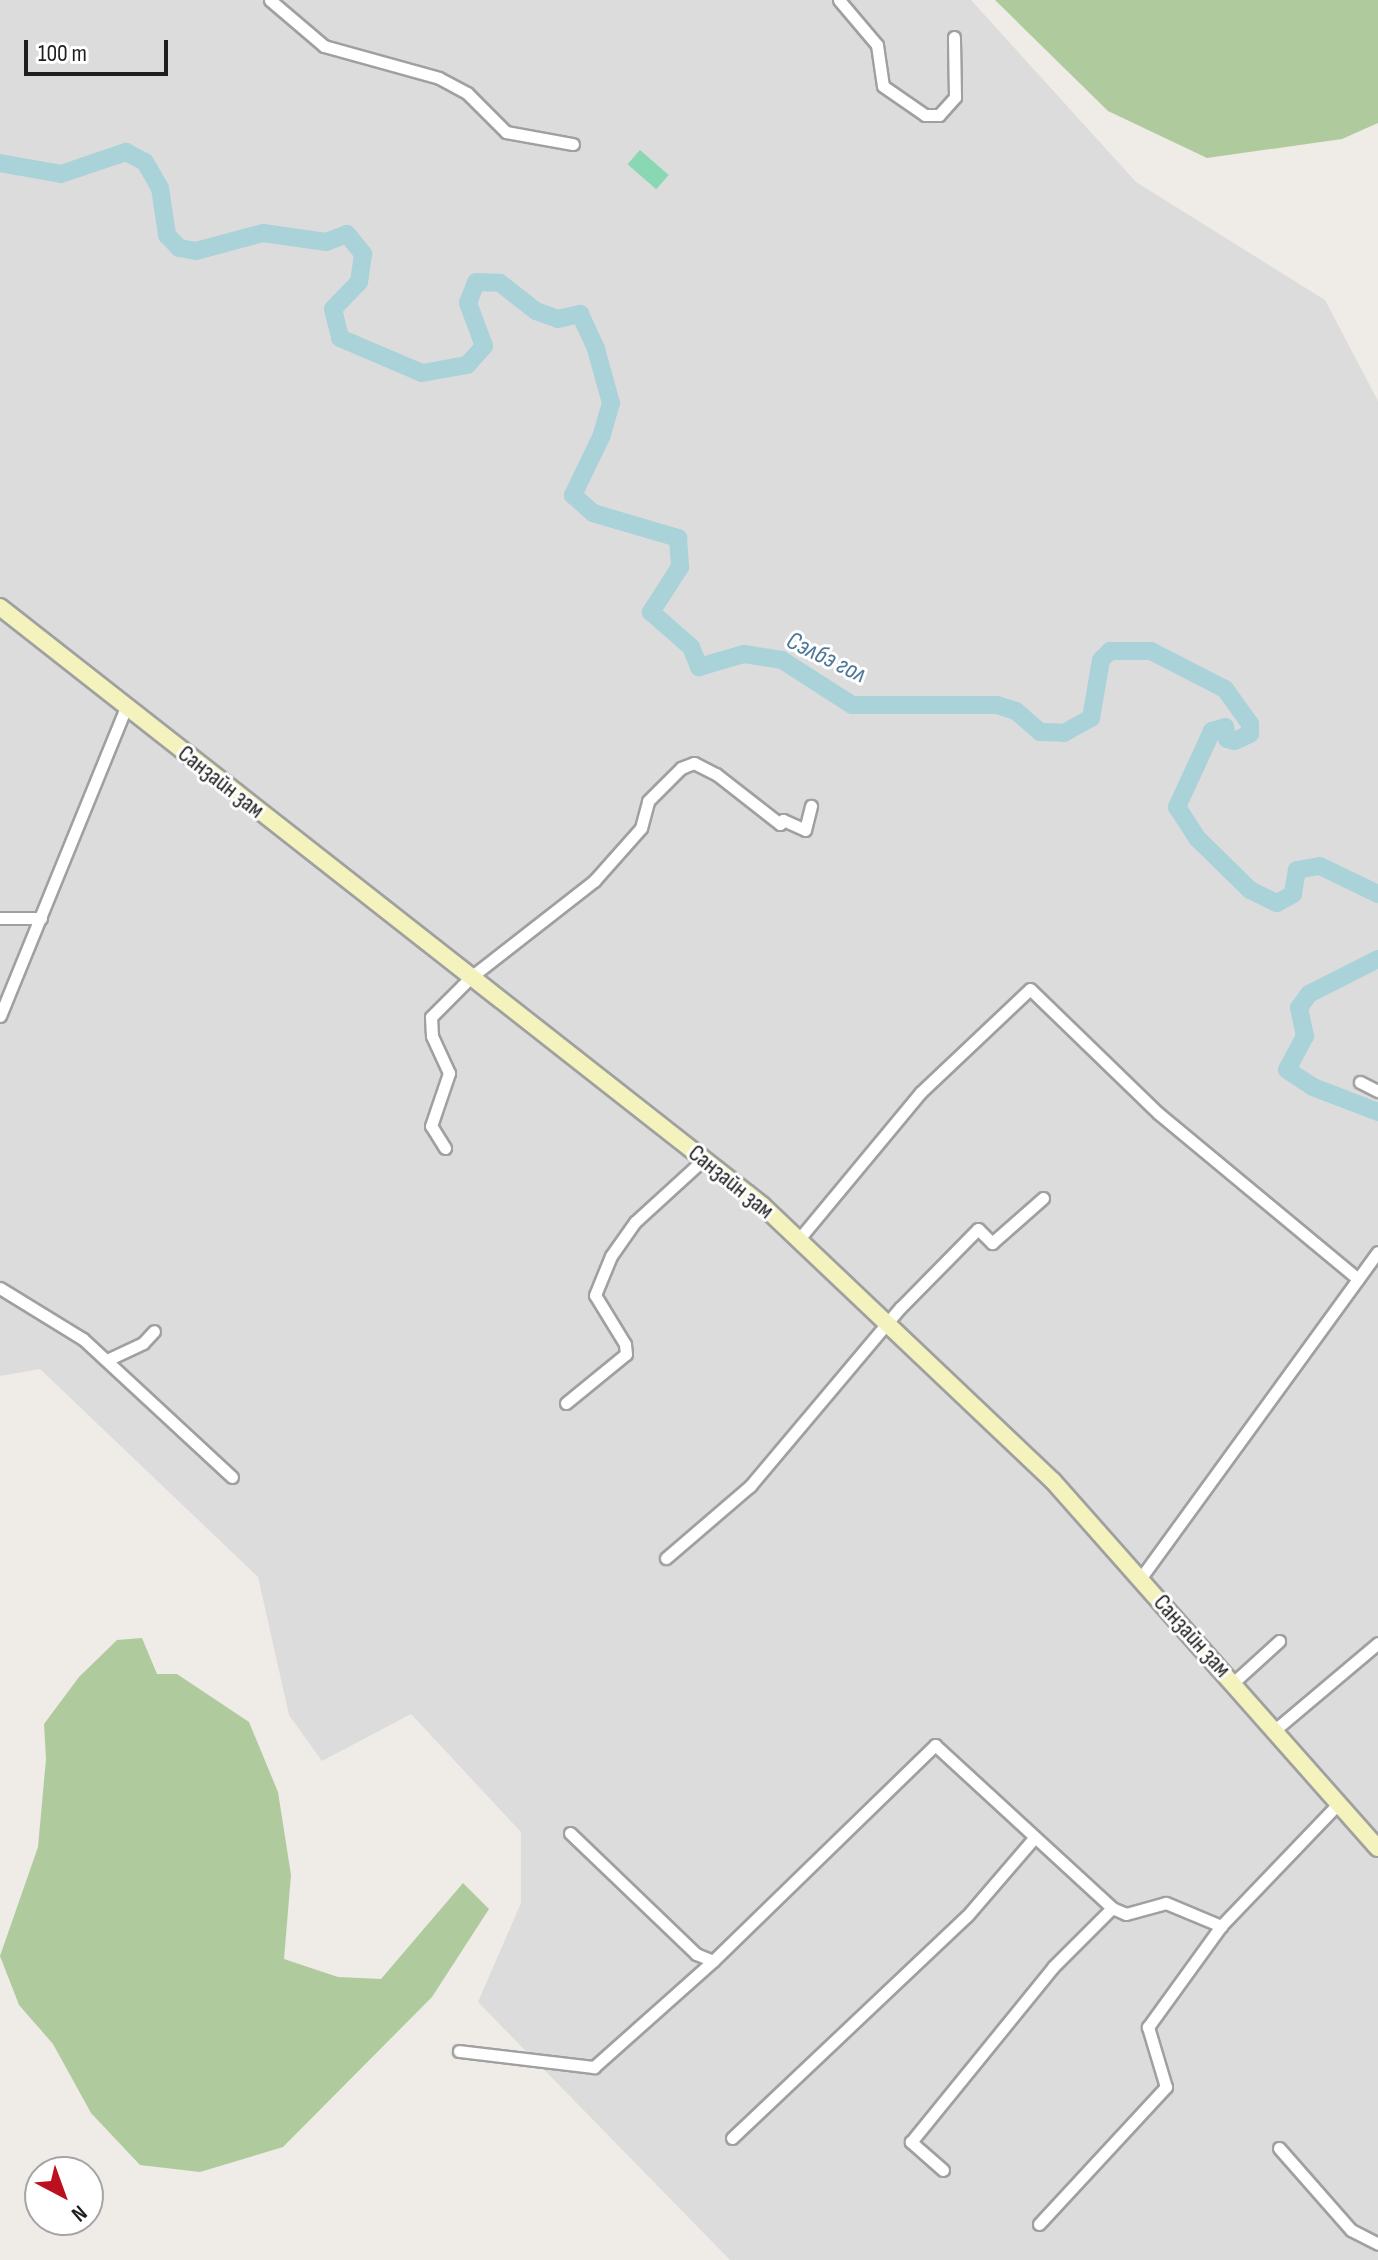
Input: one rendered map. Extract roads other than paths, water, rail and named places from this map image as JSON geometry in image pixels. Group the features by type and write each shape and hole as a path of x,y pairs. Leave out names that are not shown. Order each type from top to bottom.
{"main road":[{"name":"Санзайн зам","path":"0,607 704,1159 799,1239 1053,1481 1276,1729 1378,1848"}],"street":[{"path":"270,0 324,46 439,78 467,93 506,132 573,144"},
{"path":"839,0 877,45 883,86 925,115 939,115 955,97 954,37"},
{"path":"0,1016 126,707"},
{"path":"445,1148 431,1126 449,1073 432,1036 431,1017 471,977 594,881 641,828 648,801 687,764 716,774 780,824 783,820 805,830 811,806"},
{"path":"0,918 41,918"},
{"path":"799,1239 920,1093 1030,989 1158,1113 1358,1279"},
{"path":"1360,1082 1378,1091"},
{"path":"566,1403 626,1354 625,1344 595,1295 611,1256 635,1222 704,1159"},
{"path":"666,1558 750,1486 889,1325 900,1308 978,1229 992,1243 1043,1198"},
{"path":"1140,1579 1378,1252"},
{"path":"0,1288 83,1339 232,1477"},
{"path":"107,1360 143,1343 154,1331"},
{"path":"1234,1682 1279,1641"},
{"path":"1276,1729 1378,1643"},
{"path":"459,2051 594,2067 713,1961 935,1745 1112,1908 1126,1914 1166,1903 1221,1926"},
{"path":"1039,2224 1166,2087 1148,2027 1221,1926 1339,1803"},
{"path":"570,1833 696,1954 713,1961"},
{"path":"732,2138 967,1916 1035,1837"},
{"path":"943,2170 911,2142 1053,1967 1112,1908"},
{"path":"1279,2148 1351,2230 1378,2244"}],"waterway":[{"name":"Сэлбэ гол","path":"0,163 61,174 126,152 145,162 160,188 167,235 179,248 196,251 263,233 326,242 347,234 363,254 359,282 333,309 340,338 422,373 467,365 484,346 468,303 476,282 500,283 536,311 558,319 580,314 596,349 611,403 602,435 573,495 593,513 678,538 680,567 651,612 691,647 699,667 744,654 782,660 852,705 997,705 1016,711 1040,732 1064,733 1091,718 1101,660 1110,651 1151,651 1225,689 1250,724 1250,734 1234,741 1227,739 1225,727 1212,731 1177,807 1198,839 1250,890 1277,903 1293,894 1297,870 1320,866 1378,894"},
{"path":"1378,959 1309,994 1299,1008 1305,1036 1287,1070 1313,1087 1378,1112"}]}
